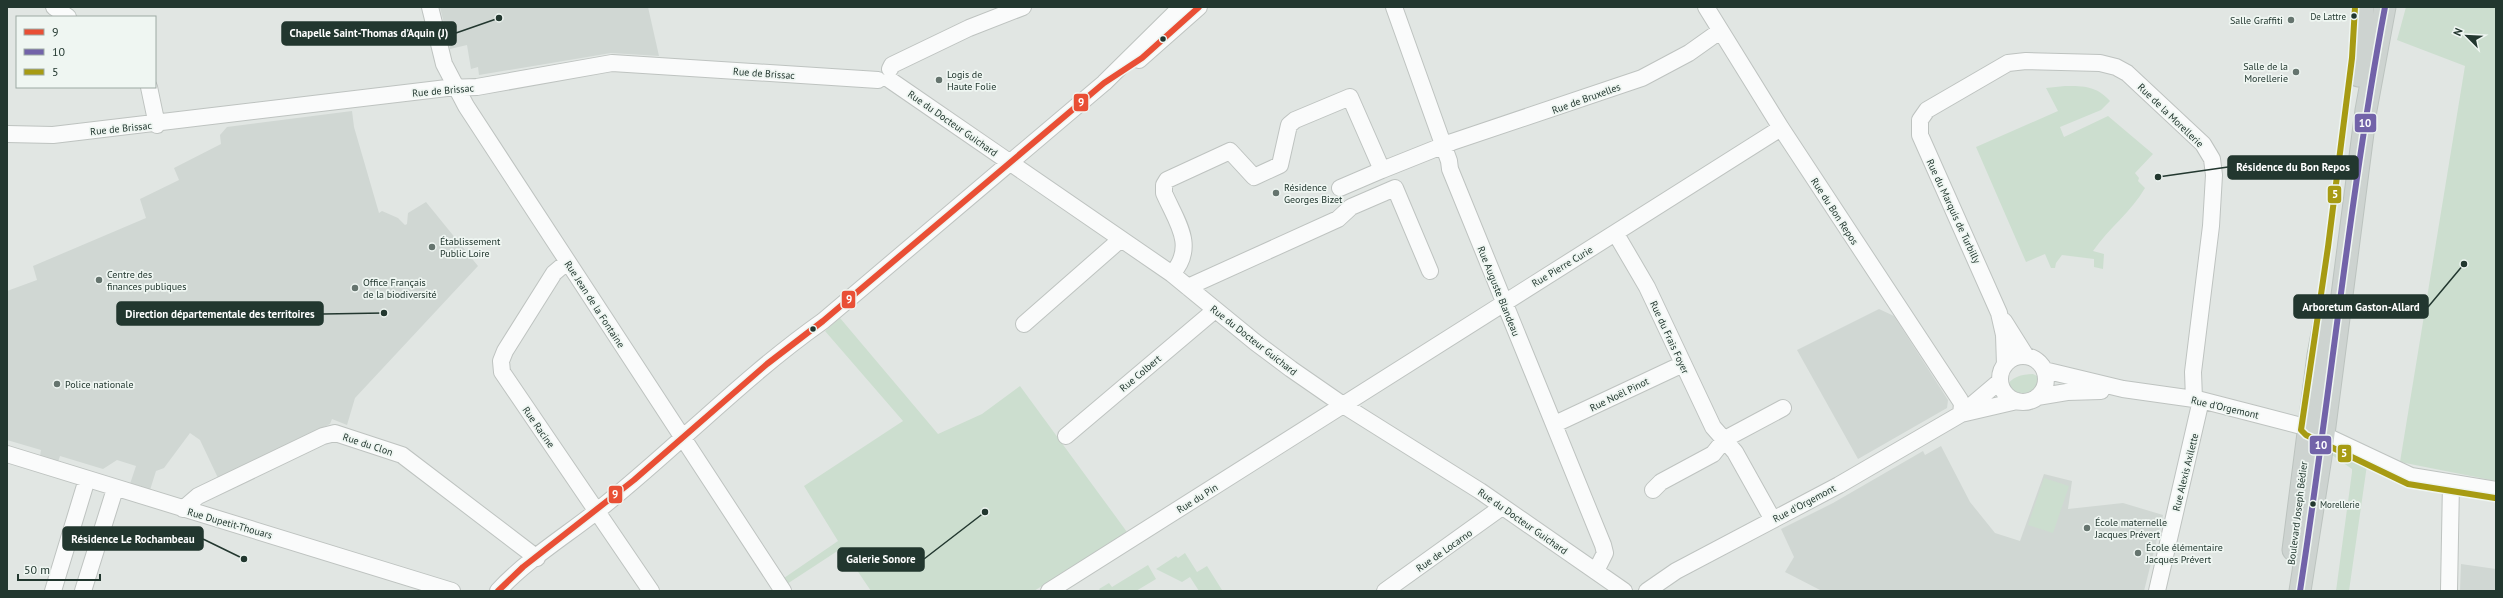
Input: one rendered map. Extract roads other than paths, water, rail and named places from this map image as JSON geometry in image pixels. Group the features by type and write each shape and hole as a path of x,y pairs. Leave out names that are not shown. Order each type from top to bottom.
{"main road":[{"name":"Boulevard Joseph Bédier","path":"2300,591 2316,432 2360,59 2363,7"},
{"name":"Boulevard Joseph Bédier","path":"2287,591 2316,432 2366,110 2385,7"}],"street":[{"path":"54,7 67,16"},
{"name":"Rue Jean de la Fontaine","path":"430,7 444,64 455,88 567,262 783,591"},
{"path":"886,76 892,65 969,28 1023,7"},
{"path":"498,591 597,511 682,436 784,350 823,321 1104,82 1182,7"},
{"path":"1104,82 1120,74 1150,51 1199,7"},
{"name":"Rue Auguste Blandeau","path":"1394,7 1444,146 1453,176 1506,302 1512,323 1555,424 1604,547 1604,553 1596,570"},
{"name":"Rue du Bon Repos","path":"1706,7 1781,128 1960,400 1962,404 1961,414"},
{"name":"Rue de Bruxelles","path":"1382,170 1444,146 1642,78 1689,53 1720,31"},
{"name":"Rue de la Morellerie","path":"1927,110 2008,63 2026,61 2100,63 2116,67 2127,73 2203,144 2212,159 2214,175 2211,226 2193,372 2197,400"},
{"name":"Rue de Brissac","path":"7,134 53,136 455,88 477,87 612,63 886,76"},
{"name":"Rue du Docteur Guichard","path":"886,76 1009,163 1172,274 1255,342 1343,405 1434,461 1596,570 1624,591"},
{"path":"149,88 157,124"},
{"path":"1172,274 1182,260 1186,251 1185,241 1164,193 1164,185 1169,179 1230,151 1254,177 1280,165 1289,125 1295,120 1350,97 1382,170 1340,188"},
{"name":"Rue du Marquis de Turbilly","path":"1927,110 1920,120 1920,135 1999,313 2026,356"},
{"name":"Rue Pierre Curie","path":"1343,405 1616,234 1781,128"},
{"path":"1188,287 1338,219 1351,207 1395,188 1430,271"},
{"name":"Rue du Frais Foyer","path":"1616,234 1647,287 1713,427 1735,452 1773,520"},
{"path":"1024,324 1121,239"},
{"name":"Rue Racine","path":"567,262 554,273 503,354 501,366 504,377 597,511 650,591"},
{"name":"Rue Colbert","path":"1066,436 1215,310"},
{"name":"Rue du Marquis de Turbilly","path":"1999,313 2004,335 2005,365"},
{"path":"2017,402 2005,394 2000,381 2005,365 2015,357 2026,356"},
{"name":"Rue d'Orgemont","path":"2026,356 2037,361 2044,370 2123,389 2197,400 2316,432 2412,476 2496,490"},
{"name":"Rue Noël Pinot","path":"1555,424 1683,364"},
{"path":"2037,397 2045,384 2044,370"},
{"path":"2171,396 2193,372"},
{"name":"Rue d'Orgemont","path":"1647,591 1676,571 1887,458 1961,414 2000,381"},
{"name":"Rue d'Orgemont","path":"1961,414 2017,402 2028,402 2037,397 2067,392 2123,389"},
{"name":"Rue Alexis Axilette","path":"2157,591 2197,400"},
{"name":"Rue du Pin","path":"1049,591 1343,405"},
{"path":"1653,490 1661,482 1713,454 1725,439 1783,408"},
{"name":"Rue du Clon","path":"183,509 198,496 327,434 338,434 399,454 537,558"},
{"name":"Rue Dupetit-Thouars","path":"7,454 452,591"},
{"path":"53,591 87,479"},
{"path":"2449,591 2451,483"},
{"path":"83,591 115,488"},
{"name":"Rue de Locarno","path":"1384,591 1502,507"}],"place":[{"name":"De Lattre","path":"2354,16"},
{"name":"Chapelle Saint-Thomas d’Aquin (J)","path":"499,18"},
{"name":"Salle Graffiti","path":"2291,20"},
{"name":"Salle de la Morellerie","path":"2296,72"},
{"name":"Logis de Haute Folie","path":"939,80"},
{"name":"Résidence du Bon Repos","path":"2158,177"},
{"name":"Résidence Georges Bizet","path":"1276,193"},
{"name":"Établissement Public Loire","path":"432,247"},
{"name":"Arboretum Gaston-Allard","path":"2464,264"},
{"name":"Centre des finances publiques","path":"99,280"},
{"name":"Office Français de la biodiversité","path":"355,288"},
{"name":"Direction départementale des territoires","path":"384,313"},
{"name":"Police nationale","path":"57,384"},
{"name":"Morellerie","path":"2313,504"},
{"name":"Galerie Sonore","path":"985,512"},
{"name":"École maternelle Jacques Prévert","path":"2087,528"},
{"name":"École élémentaire Jacques Prévert","path":"2138,553"},
{"name":"Résidence Le Rochambeau","path":"244,559"}]}
